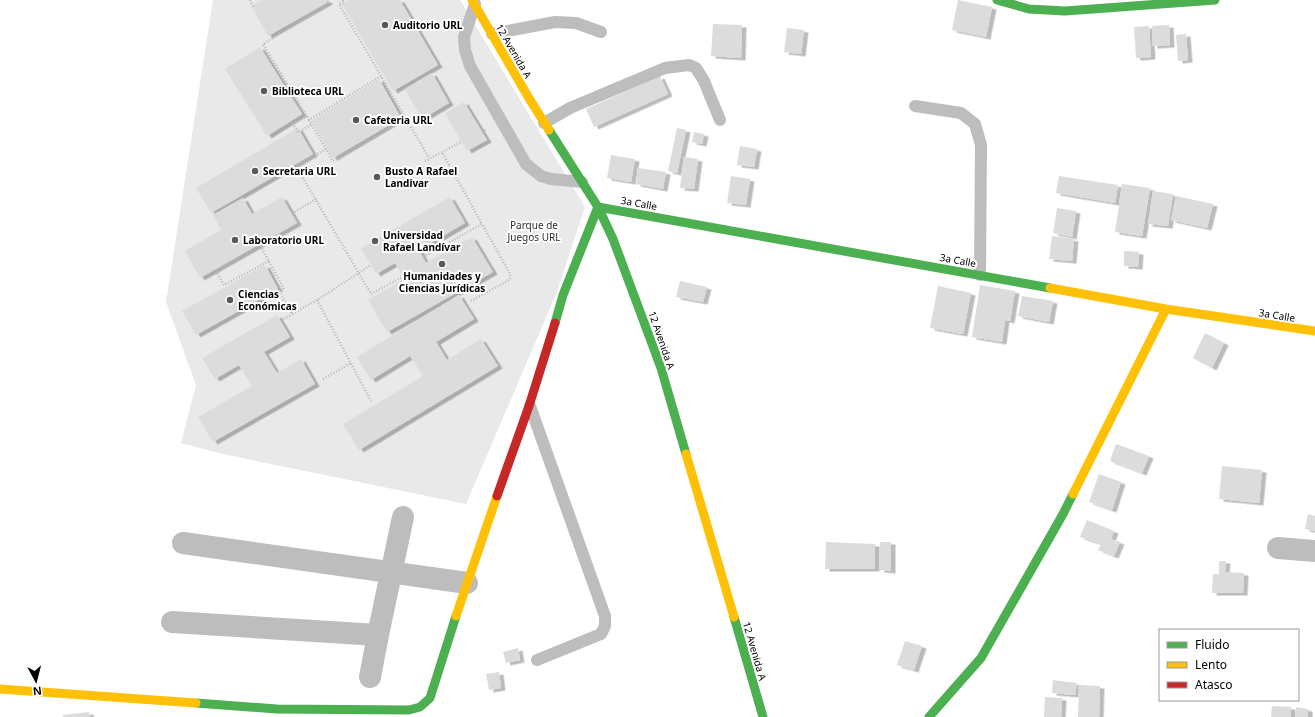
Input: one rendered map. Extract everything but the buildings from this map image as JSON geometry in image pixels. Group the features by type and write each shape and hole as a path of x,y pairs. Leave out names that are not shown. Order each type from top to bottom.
{"street":[{"path":"997,0 1029,9 1064,11 1215,0"},
{"name":"12 Avenida A","path":"474,2 544,123 598,207 616,247 661,368 763,717"},
{"path":"0,689 277,713 409,710 420,707 430,698 467,583 530,406 563,295 598,207"},
{"name":"3a Calle","path":"598,207 1166,309 1315,332"},
{"path":"929,717 981,658 1063,514 1166,309"},
{"path":"370,677 403,517"},
{"path":"183,543 467,583"},
{"path":"1278,548 1315,552"},
{"path":"172,622 378,635"}],"lane":[{"path":"474,2 464,37 465,50 470,66 526,164 541,176 551,179 582,182"},
{"path":"492,34 555,22 576,23 601,32"},
{"path":"544,123 570,108 665,68 688,65 696,68 704,81 720,120"},
{"path":"915,106 961,113 975,124 981,145 980,275"},
{"path":"530,406 605,616 605,626 601,634 537,660"}],"path":[{"path":"250,0 252,6"},
{"path":"327,0 329,3 263,44 333,161 406,120"},
{"path":"343,0 344,2 339,4 429,158"},
{"path":"309,120 381,76"},
{"path":"307,116 292,122 298,132 312,124"},
{"path":"425,161 461,142"},
{"path":"326,149 296,166 371,294 402,277"},
{"path":"442,152 510,276 509,280 471,301"},
{"path":"269,261 224,285 216,271 300,224 293,213 316,199"},
{"path":"422,257 482,224"},
{"path":"261,246 284,289 279,292 292,314"},
{"path":"284,319 371,266"},
{"path":"317,300 371,401"},
{"path":"323,379 351,363"}],"green space":[{"name":"Universidad Rafael Landívar","path":"213,0 460,0 585,207 557,292 466,504 218,453 181,443 196,385 166,302"}],"traffic: fast":[{"path":"997,0 1029,9 1065,11 1215,0"},
{"path":"549,130 598,207 613,239 661,368 686,454"},
{"path":"598,207 1050,288"},
{"path":"555,323 563,295 598,207"},
{"path":"929,717 981,658 1073,494"},
{"path":"196,703 277,709 409,710 420,707 430,698 456,616"},
{"path":"734,617 763,717"}],"traffic: slow":[{"path":"472,0 549,130"},
{"path":"1050,288 1166,309 1315,331"},
{"path":"1073,494 1166,309"},
{"path":"686,454 734,617"},
{"path":"456,616 497,496"},
{"path":"0,689 196,703"}],"traffic: jam":[{"path":"497,496 529,406 555,323"}],"place":[{"name":"Auditorio URL","path":"385,25"},
{"name":"Biblioteca URL","path":"264,91"},
{"name":"Cafeteria URL","path":"356,120"},
{"name":"Secretaria URL","path":"255,171"},
{"name":"Busto A Rafael Landivar","path":"377,177"},
{"name":"Laboratorio URL","path":"235,240"},
{"name":"Universidad Rafael Landívar","path":"375,241"},
{"name":"Humanidades y Ciencias Jurídicas","path":"442,264"},
{"name":"Ciencias Económicas","path":"230,300"}],"park label":[{"name":"Parque de Juegos URL","path":"534,230"}]}
